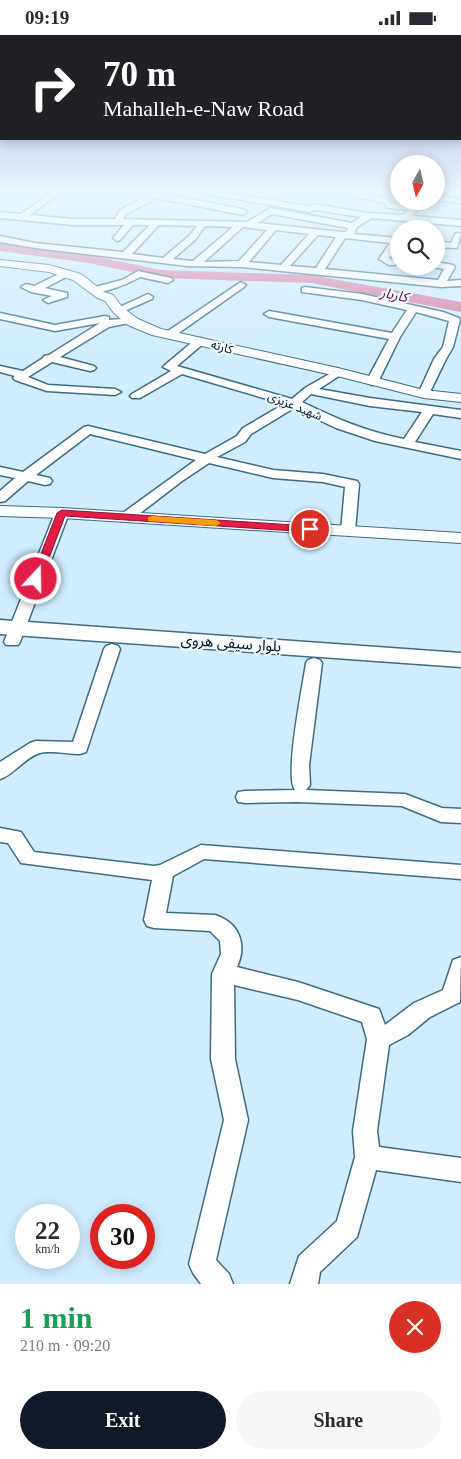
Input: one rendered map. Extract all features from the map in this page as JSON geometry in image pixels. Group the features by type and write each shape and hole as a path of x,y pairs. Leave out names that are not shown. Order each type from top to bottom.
{"main road":[{"name":"بلوار سیفی هروی","path":"7,635 112,649 461,673"},
{"name":"بلوار سیفی هروی","path":"7,635 461,660"}],"street":[{"path":"100,250 165,261 216,266 242,264 441,284 461,283"},
{"path":"126,255 130,250"},
{"path":"153,259 163,250"},
{"path":"165,261 177,250"},
{"path":"196,264 213,250"},
{"path":"242,264 254,250"},
{"path":"282,269 299,250"},
{"path":"319,271 332,250"},
{"path":"390,251 384,259 390,262"},
{"name":"کارته","path":"3,265 77,277 100,296 109,298 114,306 130,320 157,332 338,372 424,394 461,398"},
{"path":"441,284 450,267 445,266"},
{"path":"24,291 38,289 65,274"},
{"path":"94,291 125,282 138,274 168,279"},
{"path":"169,335 241,285"},
{"path":"38,289 63,295 48,300"},
{"path":"306,290 362,297 455,320 448,347 440,359 424,394"},
{"path":"0,316 55,328 114,317 119,313 114,309 114,306 147,297"},
{"path":"372,381 395,337 413,309"},
{"path":"269,314 395,337"},
{"path":"115,392 47,388 19,378 48,358 106,324 130,320"},
{"path":"181,370 168,367 200,341"},
{"path":"48,358 90,367"},
{"path":"0,369 23,374"},
{"path":"136,396 181,370"},
{"name":"شهید عزیزی","path":"181,370 294,403 340,425 379,438 461,455"},
{"path":"126,517 176,478 241,439 246,431 294,403 309,390 338,372"},
{"path":"309,390 370,403 461,414"},
{"path":"407,444 430,410"},
{"path":"0,498 88,430 274,474 322,478 352,484 348,531"},
{"path":"0,471 45,481"},
{"path":"0,511 62,513 461,538"},
{"path":"7,635 62,513"},
{"path":"0,773 5,767 36,747 80,748 112,649"},
{"path":"301,785 300,765 314,663"},
{"path":"245,797 297,796 405,800 441,815 461,816"},
{"path":"0,835 14,837 28,858 154,873 164,872 201,852 461,871"},
{"path":"164,872 154,920 216,923 230,938 232,954 223,974 223,1059 236,1121 202,1263 219,1284"},
{"path":"378,1039 400,1028 422,1010 452,996 461,966"},
{"path":"223,974 260,979 312,994 372,1016 378,1039 365,1131 367,1157 348,1228 308,1265 304,1284"},
{"path":"367,1157 461,1171"}],"waterway":[{"name":"کاربار","path":"24,250 89,259 161,274 311,279 461,307"}],"slow traffic":[{"path":"152,519 216,523"}],"route":[{"path":"36,579 62,513 310,529"}]}
